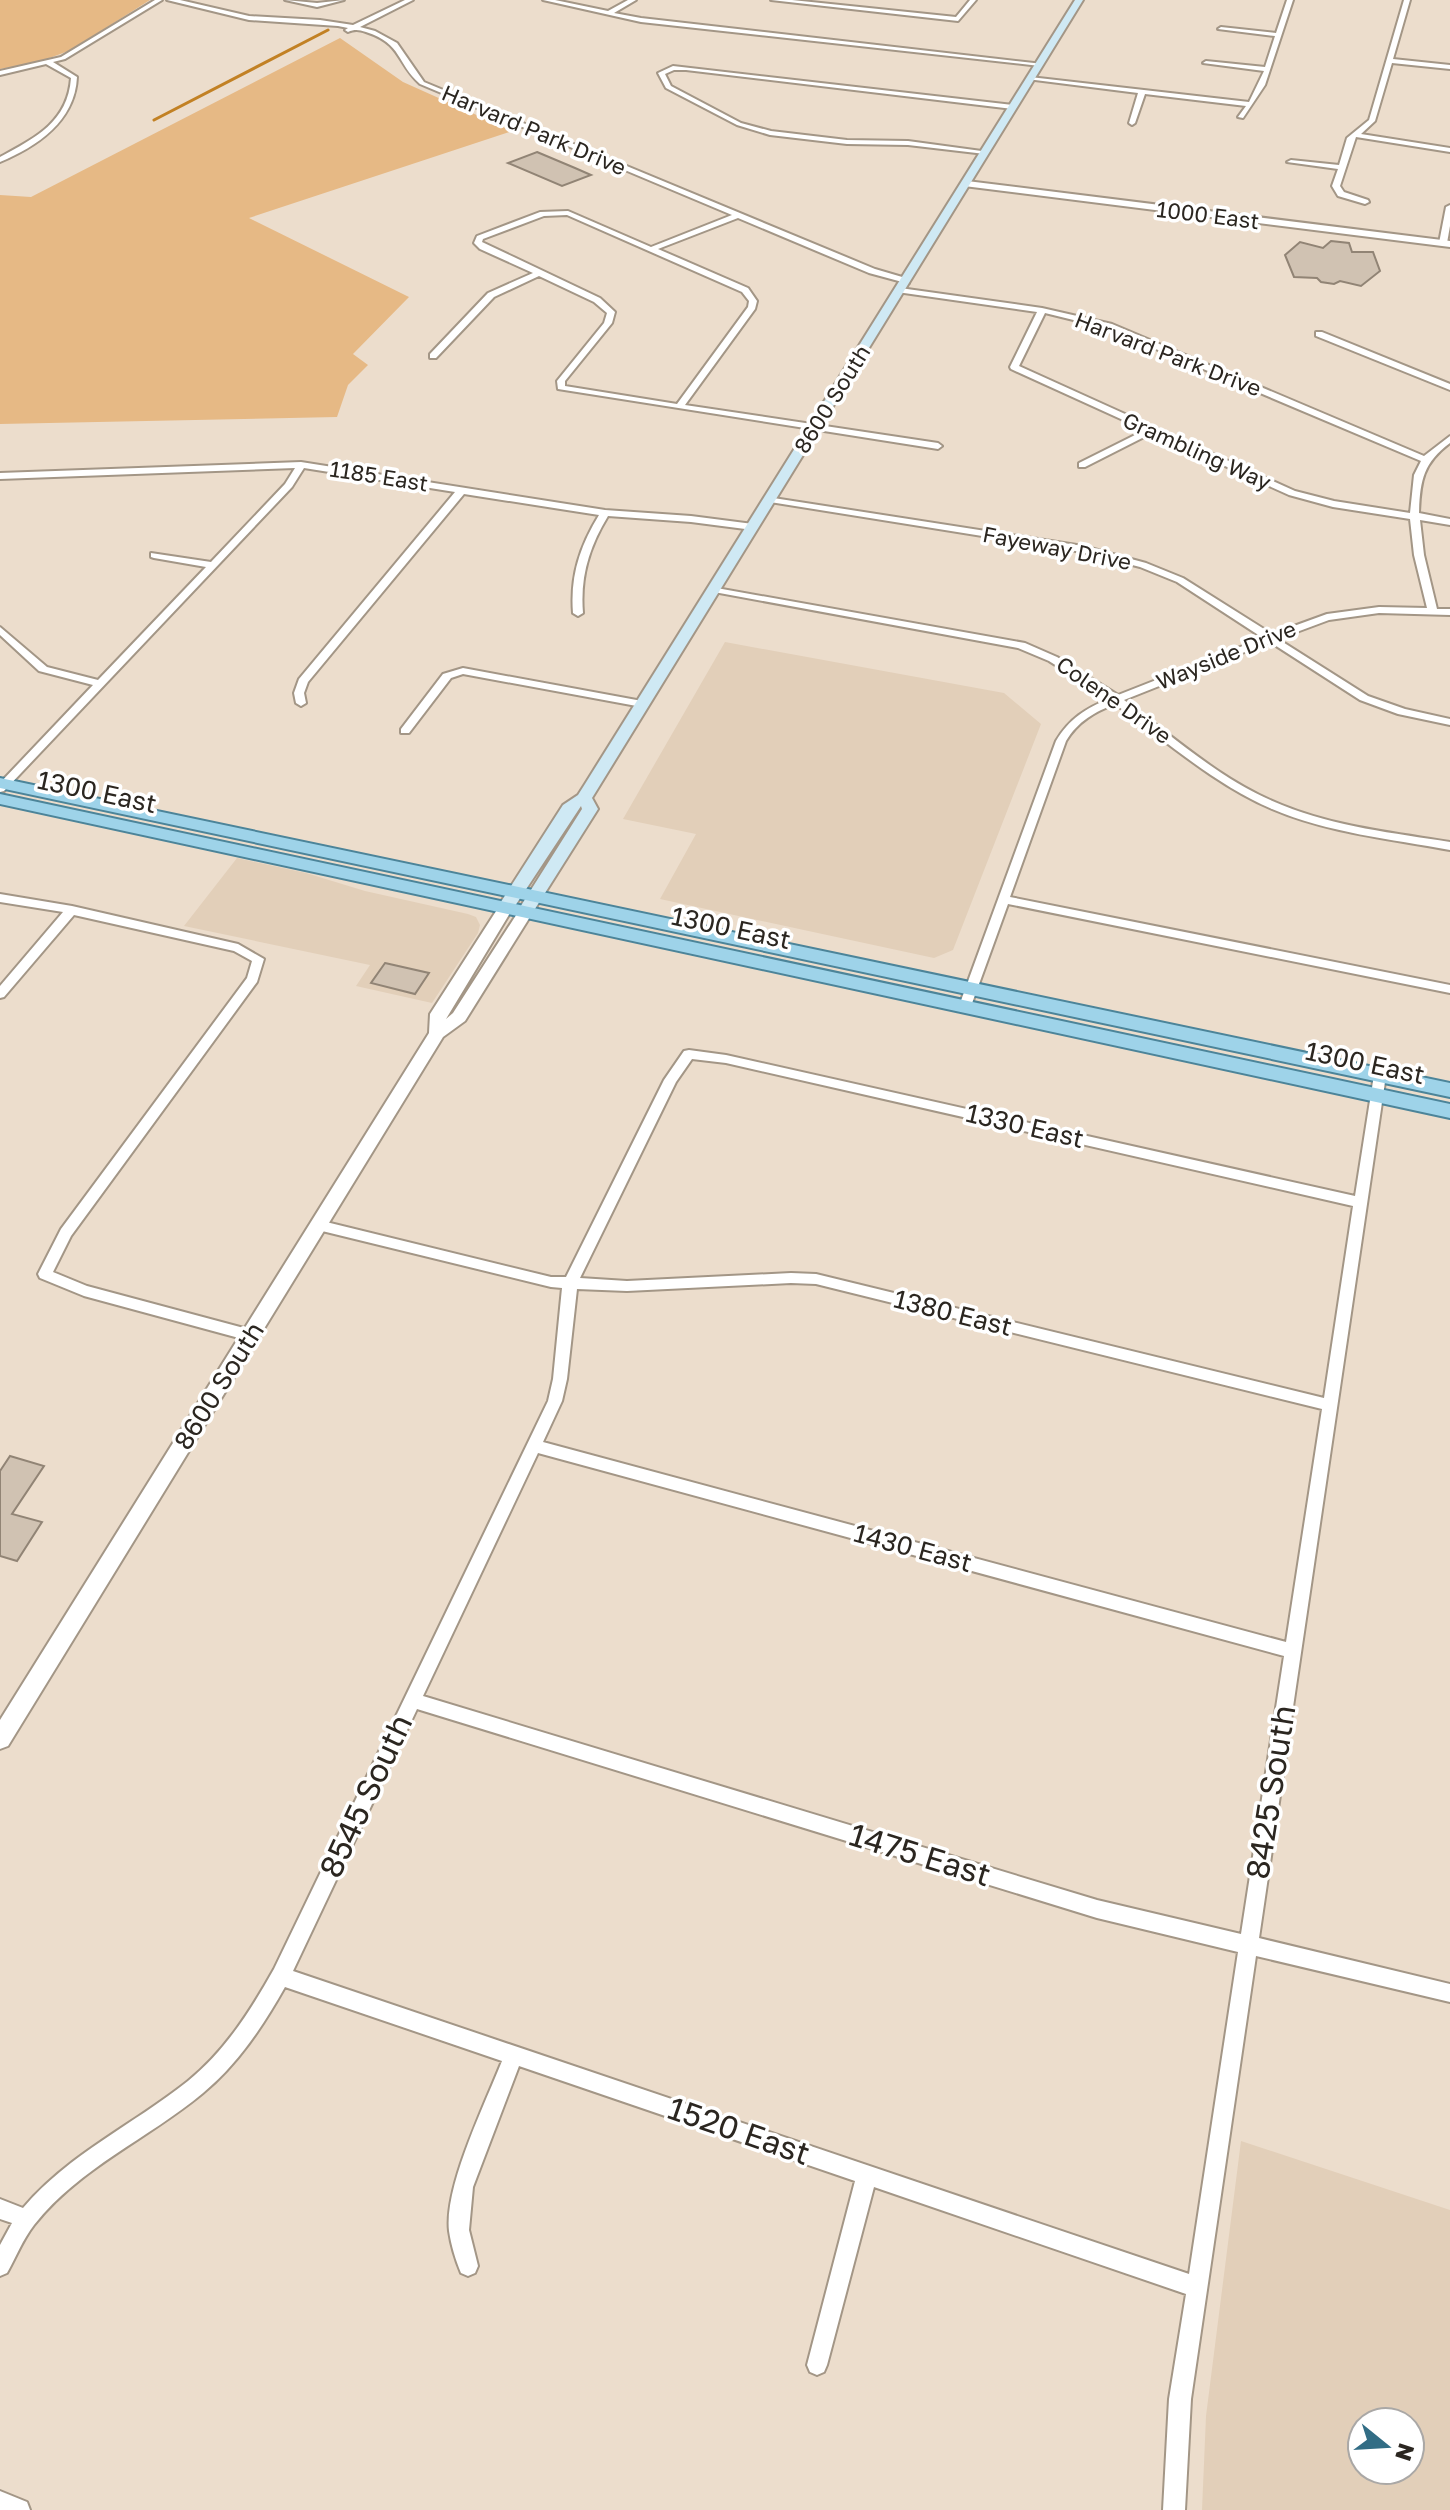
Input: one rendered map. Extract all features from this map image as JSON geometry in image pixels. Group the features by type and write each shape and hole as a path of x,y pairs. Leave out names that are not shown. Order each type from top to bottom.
{"main road":[{"name":"8600 South","path":"520,903 590,809 584,798 1079,0"},
{"name":"1300 East","path":"1,789 1378,1085 1450,1111"},
{"name":"1300 East","path":"1378,1085 1450,1090"}],"street":[{"path":"0,73 49,63 74,53 159,0"},
{"name":"Harvard Park Drive","path":"170,0 244,17 352,28 381,36 398,47 413,76 422,83 903,285 1042,310 1109,326 1426,460"},
{"path":"288,0 323,5 341,0"},
{"path":"341,34 410,0"},
{"path":"546,0 607,14 1040,64"},
{"path":"607,14 633,0"},
{"path":"774,0 958,19 973,0"},
{"path":"1241,117 1255,99 1290,0"},
{"path":"1365,202 1337,190 1349,143 1372,121 1407,0"},
{"path":"1221,29 1280,35"},
{"path":"1389,61 1450,67"},
{"path":"0,160 42,136 65,111 74,77 49,63"},
{"path":"1206,63 1267,69"},
{"path":"985,152 908,143 847,142 758,131 668,87 661,73 673,68 1013,107"},
{"path":"1030,79 1249,104"},
{"path":"1132,123 1142,92"},
{"path":"1356,135 1450,150"},
{"path":"1291,162 1342,167"},
{"name":"1000 East","path":"967,184 1446,243"},
{"path":"1446,243 1450,207"},
{"path":"679,407 753,301 745,290 563,212 543,214 488,233 478,240 483,247 597,300 611,312 608,323 563,378 561,387 679,407 938,446"},
{"path":"652,249 739,215"},
{"path":"433,356 491,295 539,273"},
{"name":"Grambling Way","path":"1042,310 1014,367 1292,493 1319,501 1450,522"},
{"path":"1319,334 1450,387"},
{"path":"1082,465 1151,430"},
{"path":"1432,610 1414,516 1420,474 1426,460 1450,439"},
{"path":"1,789 289,485 301,465"},
{"name":"1185 East","path":"1,476 301,465 605,513 753,527"},
{"path":"301,703 299,693 303,681 463,489"},
{"name":"Fayeway Drive","path":"770,499 1124,558 1180,580 1364,698 1402,712 1450,722"},
{"path":"578,613 576,579 580,562 605,513"},
{"path":"154,555 213,565"},
{"name":"Colene Drive","path":"714,589 1003,640 1067,664 1223,778 1279,808 1323,821 1450,846"},
{"name":"Wayside Drive","path":"968,997 1002,899 1068,729 1090,710 1327,617 1354,612 1450,612"},
{"path":"0,630 43,669 100,684"},
{"path":"405,731 447,676 463,671 642,704"},
{"path":"0,898 72,910 238,948 258,959 253,979 66,1233 45,1274 84,1291 250,1335"},
{"path":"1002,899 1450,989"},
{"name":"8600 South","path":"0,1738 437,1033 459,1017 520,903"},
{"path":"0,994 72,910"},
{"name":"1330 East","path":"570,1284 670,1080 689,1054 726,1059 1360,1202"},
{"name":"8425 South","path":"1174,2510 1180,2399 1196,2287 1378,1085"},
{"name":"1380 East","path":"318,1225 527,1278 570,1284 627,1286 816,1279 1329,1405"},
{"name":"8545 South","path":"0,2266 26,2219 72,2171 196,2086 233,2051 259,2016 281,1976 555,1401 570,1284"},
{"name":"1430 East","path":"533,1445 1293,1651"},
{"name":"1475 East","path":"411,1700 1097,1909 1442,1992"},
{"name":"1520 East","path":"281,1976 1196,2287"},
{"path":"468,2266 459,2230 463,2187 514,2055"},
{"path":"817,2365 867,2175"},
{"path":"0,2209 26,2219"},
{"path":"0,2502 19,2510"}],"shaded area":[{"path":"0,0 150,0 71,50 36,63 0,69"},
{"path":"340,38 403,82 512,131 249,218 409,297 353,354 368,365 348,385 337,417 0,424 0,195 31,197"},
{"path":"725,642 1004,693 1041,724 953,950 934,958 660,899 696,834 623,819"},
{"path":"237,858 468,914 476,917 480,925 478,933 432,1003 356,986 370,965 184,926"},
{"path":"1241,2141 1450,2210 1450,2510 1202,2510 1206,2416"}],"building":[{"path":"537,152 591,175 562,186 508,163"},
{"path":"1331,241 1349,243 1352,252 1373,252 1380,271 1361,286 1294,277 1285,255 1300,242 1323,248"},
{"path":"385,963 429,973 415,994 371,983"},
{"path":"10,1456 44,1466 12,1514 42,1522 17,1561 0,1556 0,1471"}],"waterway":[{"path":"154,120 328,30"}]}
